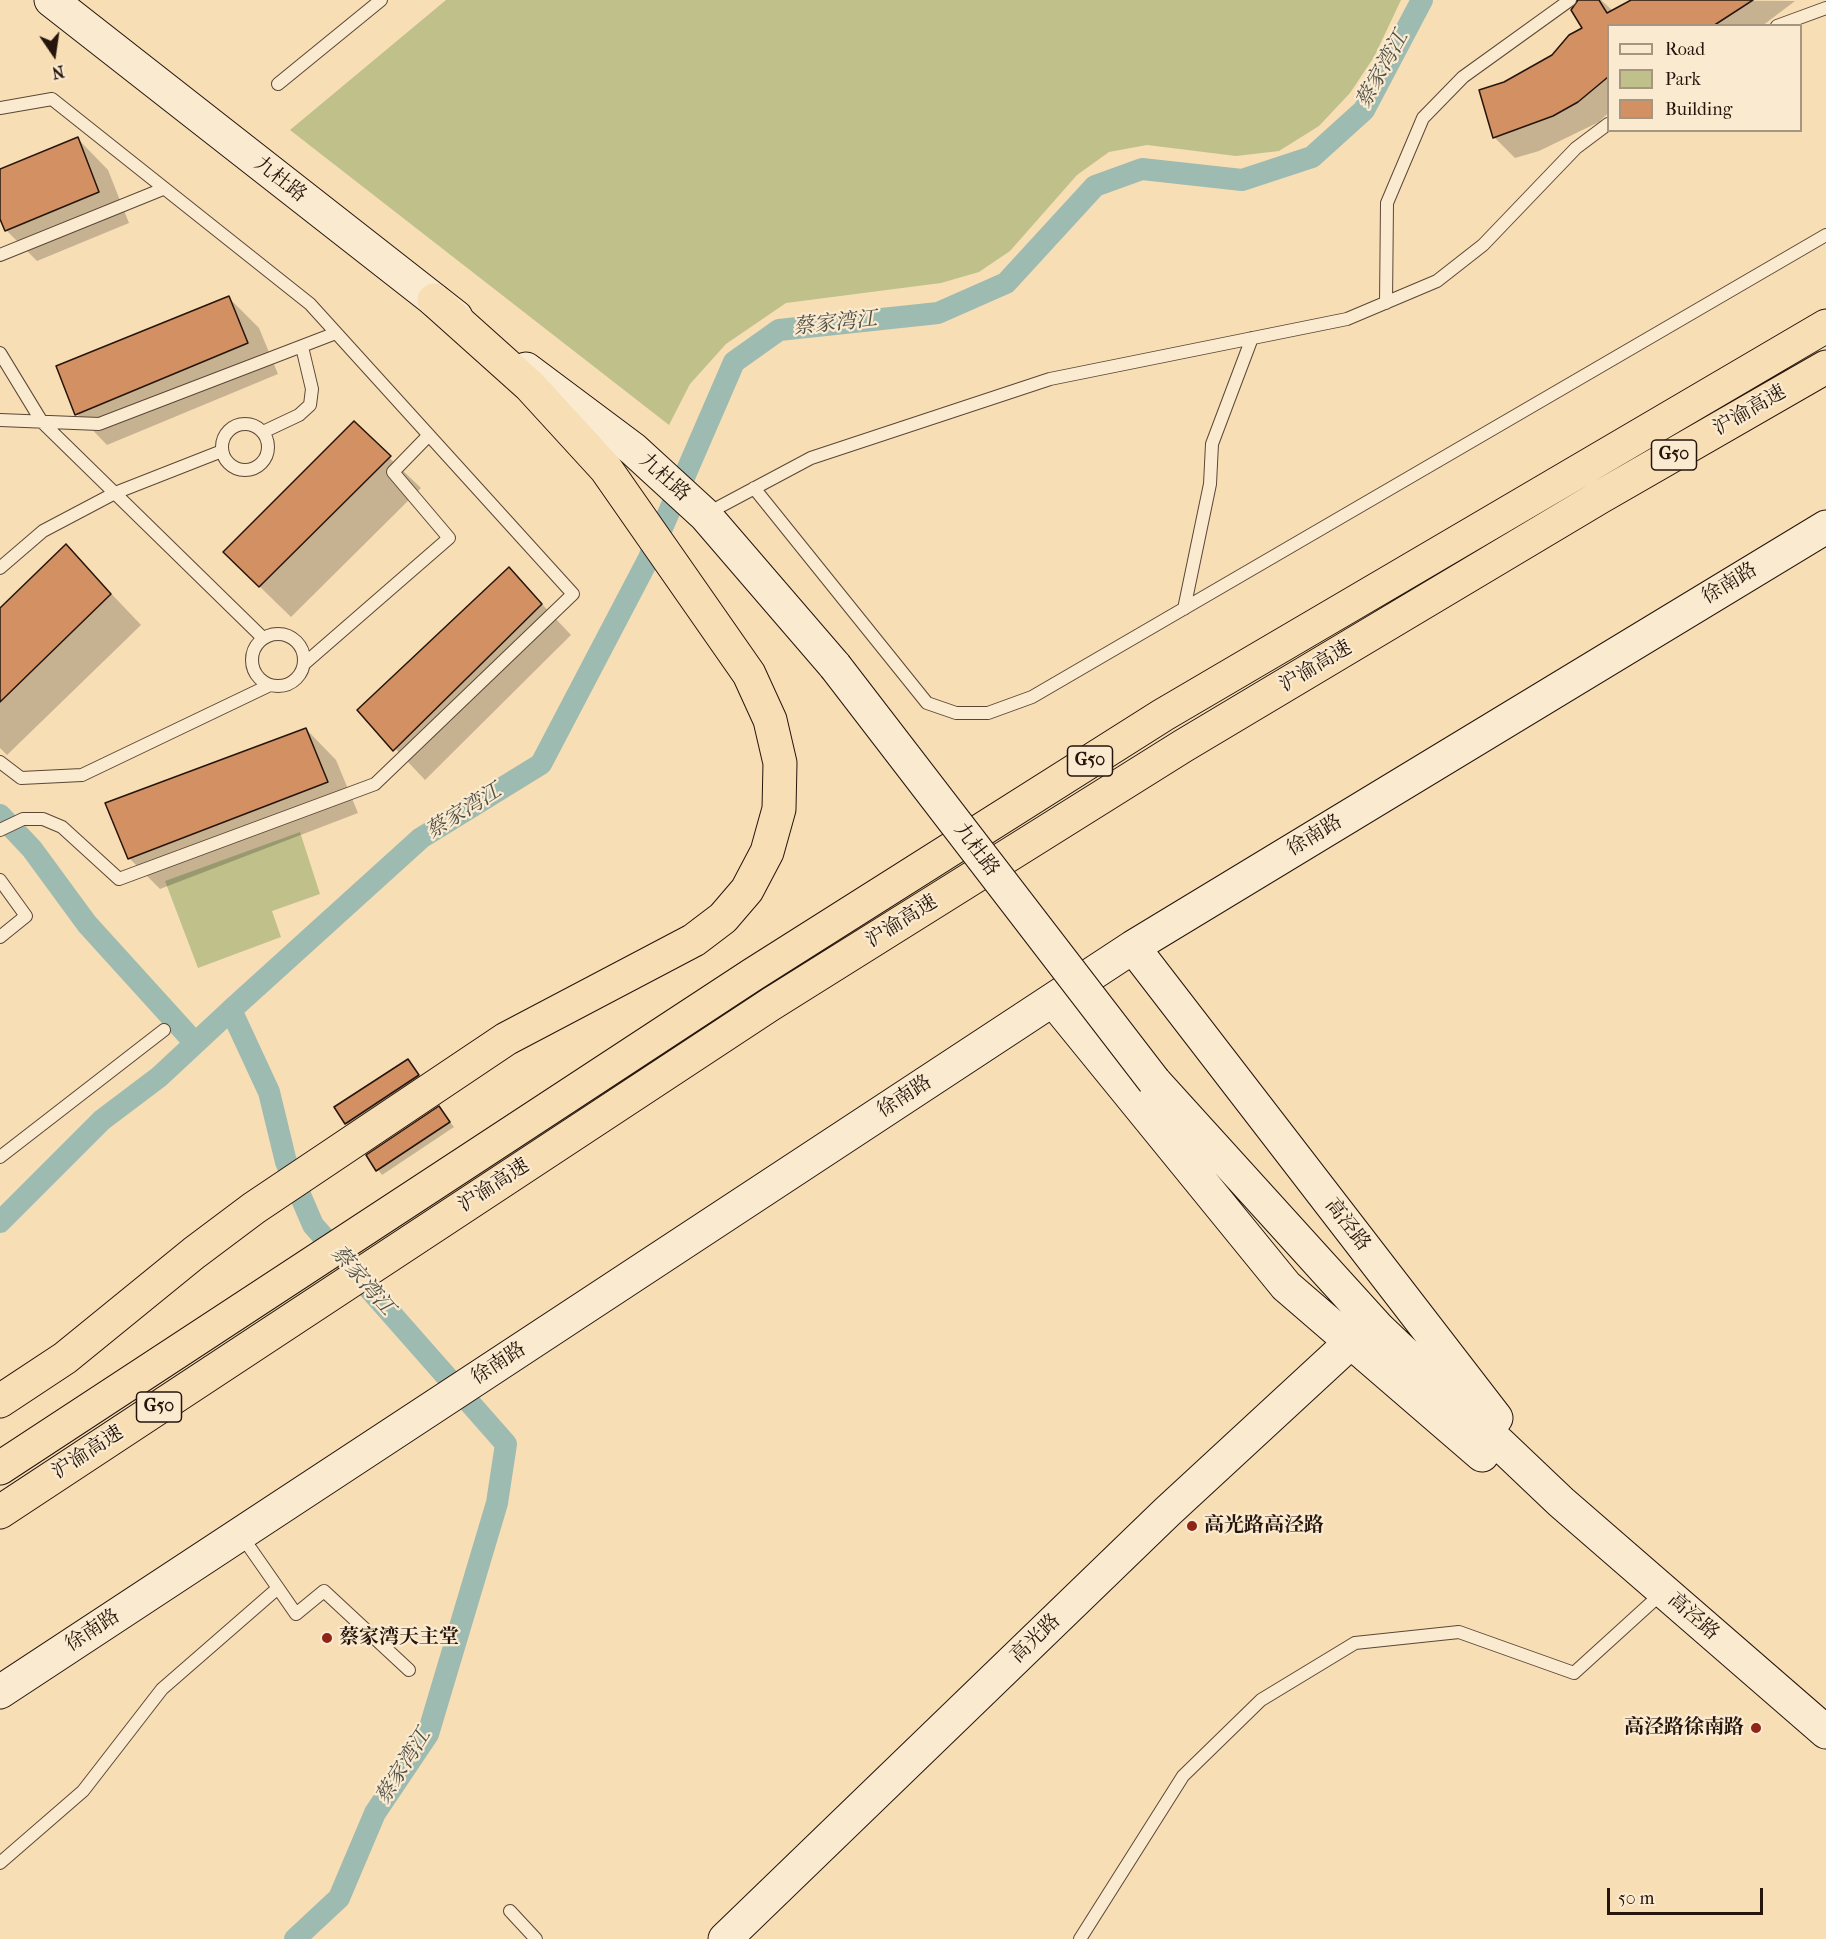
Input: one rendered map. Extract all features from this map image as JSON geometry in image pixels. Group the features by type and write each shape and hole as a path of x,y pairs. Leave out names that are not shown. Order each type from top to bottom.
{"highway":[{"path":"0,1401 65,1358 194,1253 254,1208 506,1039 547,1015 637,972 694,940 723,918 747,890 767,852 779,809 780,763 770,720 749,674 636,508 570,427 530,386 434,300"},
{"name":"沪渝高速","path":"0,1468 752,975 1163,715 1826,326"},
{"name":"沪渝高速","path":"0,1512 771,1005 1184,746 1826,367"},
{"path":"1523,544 1826,374"},
{"path":"0,1461 290,1277"}],"street":[{"name":"九杜路","path":"51,0 434,300 633,449 705,515 836,666 1154,1081"},
{"name":"徐南路","path":"0,1692 1134,947 1826,527"},
{"name":"高泾路","path":"1134,947 1561,1502"},
{"name":"高泾路","path":"1053,1000 1286,1286 1479,1454 1561,1502"},
{"name":"高泾路","path":"1154,1081 1379,1329 1561,1502 1826,1732"},
{"name":"高光路","path":"725,1939 1167,1512 1350,1342"}],"lane":[{"path":"279,84 381,0"},
{"path":"1386,303 1387,203 1424,118 1463,77 1570,0"},
{"path":"1782,24 1826,8"},
{"path":"0,108 52,99 162,189 310,304 573,594 375,784 119,879 62,827 43,819 23,819 0,830"},
{"path":"705,515 810,458 1050,379 1347,319 1437,281 1483,245 1575,148 1607,125"},
{"path":"0,255 162,189"},
{"path":"754,488 927,703 956,713 988,713 1032,698 1826,235"},
{"path":"0,420 99,424 336,333"},
{"path":"1184,609 1210,484 1212,444 1252,338"},
{"path":"263,432 299,416 310,405 312,389 302,347"},
{"path":"0,352 42,422 263,638"},
{"path":"250,424 263,432 268,446 267,454 258,466 251,469 236,468 225,458 222,451 224,436 235,426 250,424"},
{"path":"0,762 21,778 82,775 270,685 288,684 296,679 304,664 449,538 393,472 429,435"},
{"path":"0,568 43,531 115,493 222,451"},
{"path":"270,685 262,682 252,668 253,651 263,638 280,634 295,640 301,647 304,664"},
{"path":"0,880 27,916 0,937"},
{"path":"0,1157 164,1030"},
{"path":"240,1534 296,1614 324,1591 409,1670"},
{"path":"0,1863 83,1791 162,1689 278,1588"},
{"path":"1080,1939 1183,1776 1261,1700 1355,1643 1459,1632 1574,1673 1664,1591"},
{"path":"510,1911 536,1939"}],"green space":[{"path":"446,0 1401,0 1374,57 1350,93 1319,126 1279,151 1236,156 1147,145 1109,152 1077,175 1010,251 979,272 941,283 786,303 726,344 690,384 669,425 290,130"},
{"path":"300,832 320,894 272,911 281,937 198,968 165,881"}],"building":[{"path":"1578,0 1599,0 1607,13 1631,0 1753,0 1716,24 1607,24 1607,78 1578,102 1553,116 1493,138 1479,90 1504,82 1552,55 1569,35 1582,28 1571,10"},
{"path":"78,137 99,192 5,231 0,219 0,169"},
{"path":"229,296 248,343 75,415 56,366"},
{"path":"354,421 391,456 259,587 223,552"},
{"path":"66,544 111,594 0,702 0,608"},
{"path":"509,567 542,604 393,751 357,710"},
{"path":"306,728 328,782 128,859 105,803"},
{"path":"408,1059 419,1075 345,1124 334,1107"},
{"path":"439,1106 450,1122 376,1171 366,1155"}],"waterway":[{"name":"蔡家湾江","path":"295,1939 339,1898 375,1813 428,1734 497,1503 506,1444 313,1225 286,1162 269,1092 231,1010 421,838 541,764 649,558 734,362 779,330 938,313 1006,283 1095,186 1142,169 1242,180 1312,157 1364,110 1422,0"},
{"path":"0,815 32,849 87,924 195,1043"},
{"path":"0,1222 102,1120 159,1077 231,1010"}],"place":[{"name":"高光路高泾路","path":"1192,1526"},
{"name":"蔡家湾天主堂","path":"327,1638"},
{"name":"高泾路徐南路","path":"1756,1728"}]}
